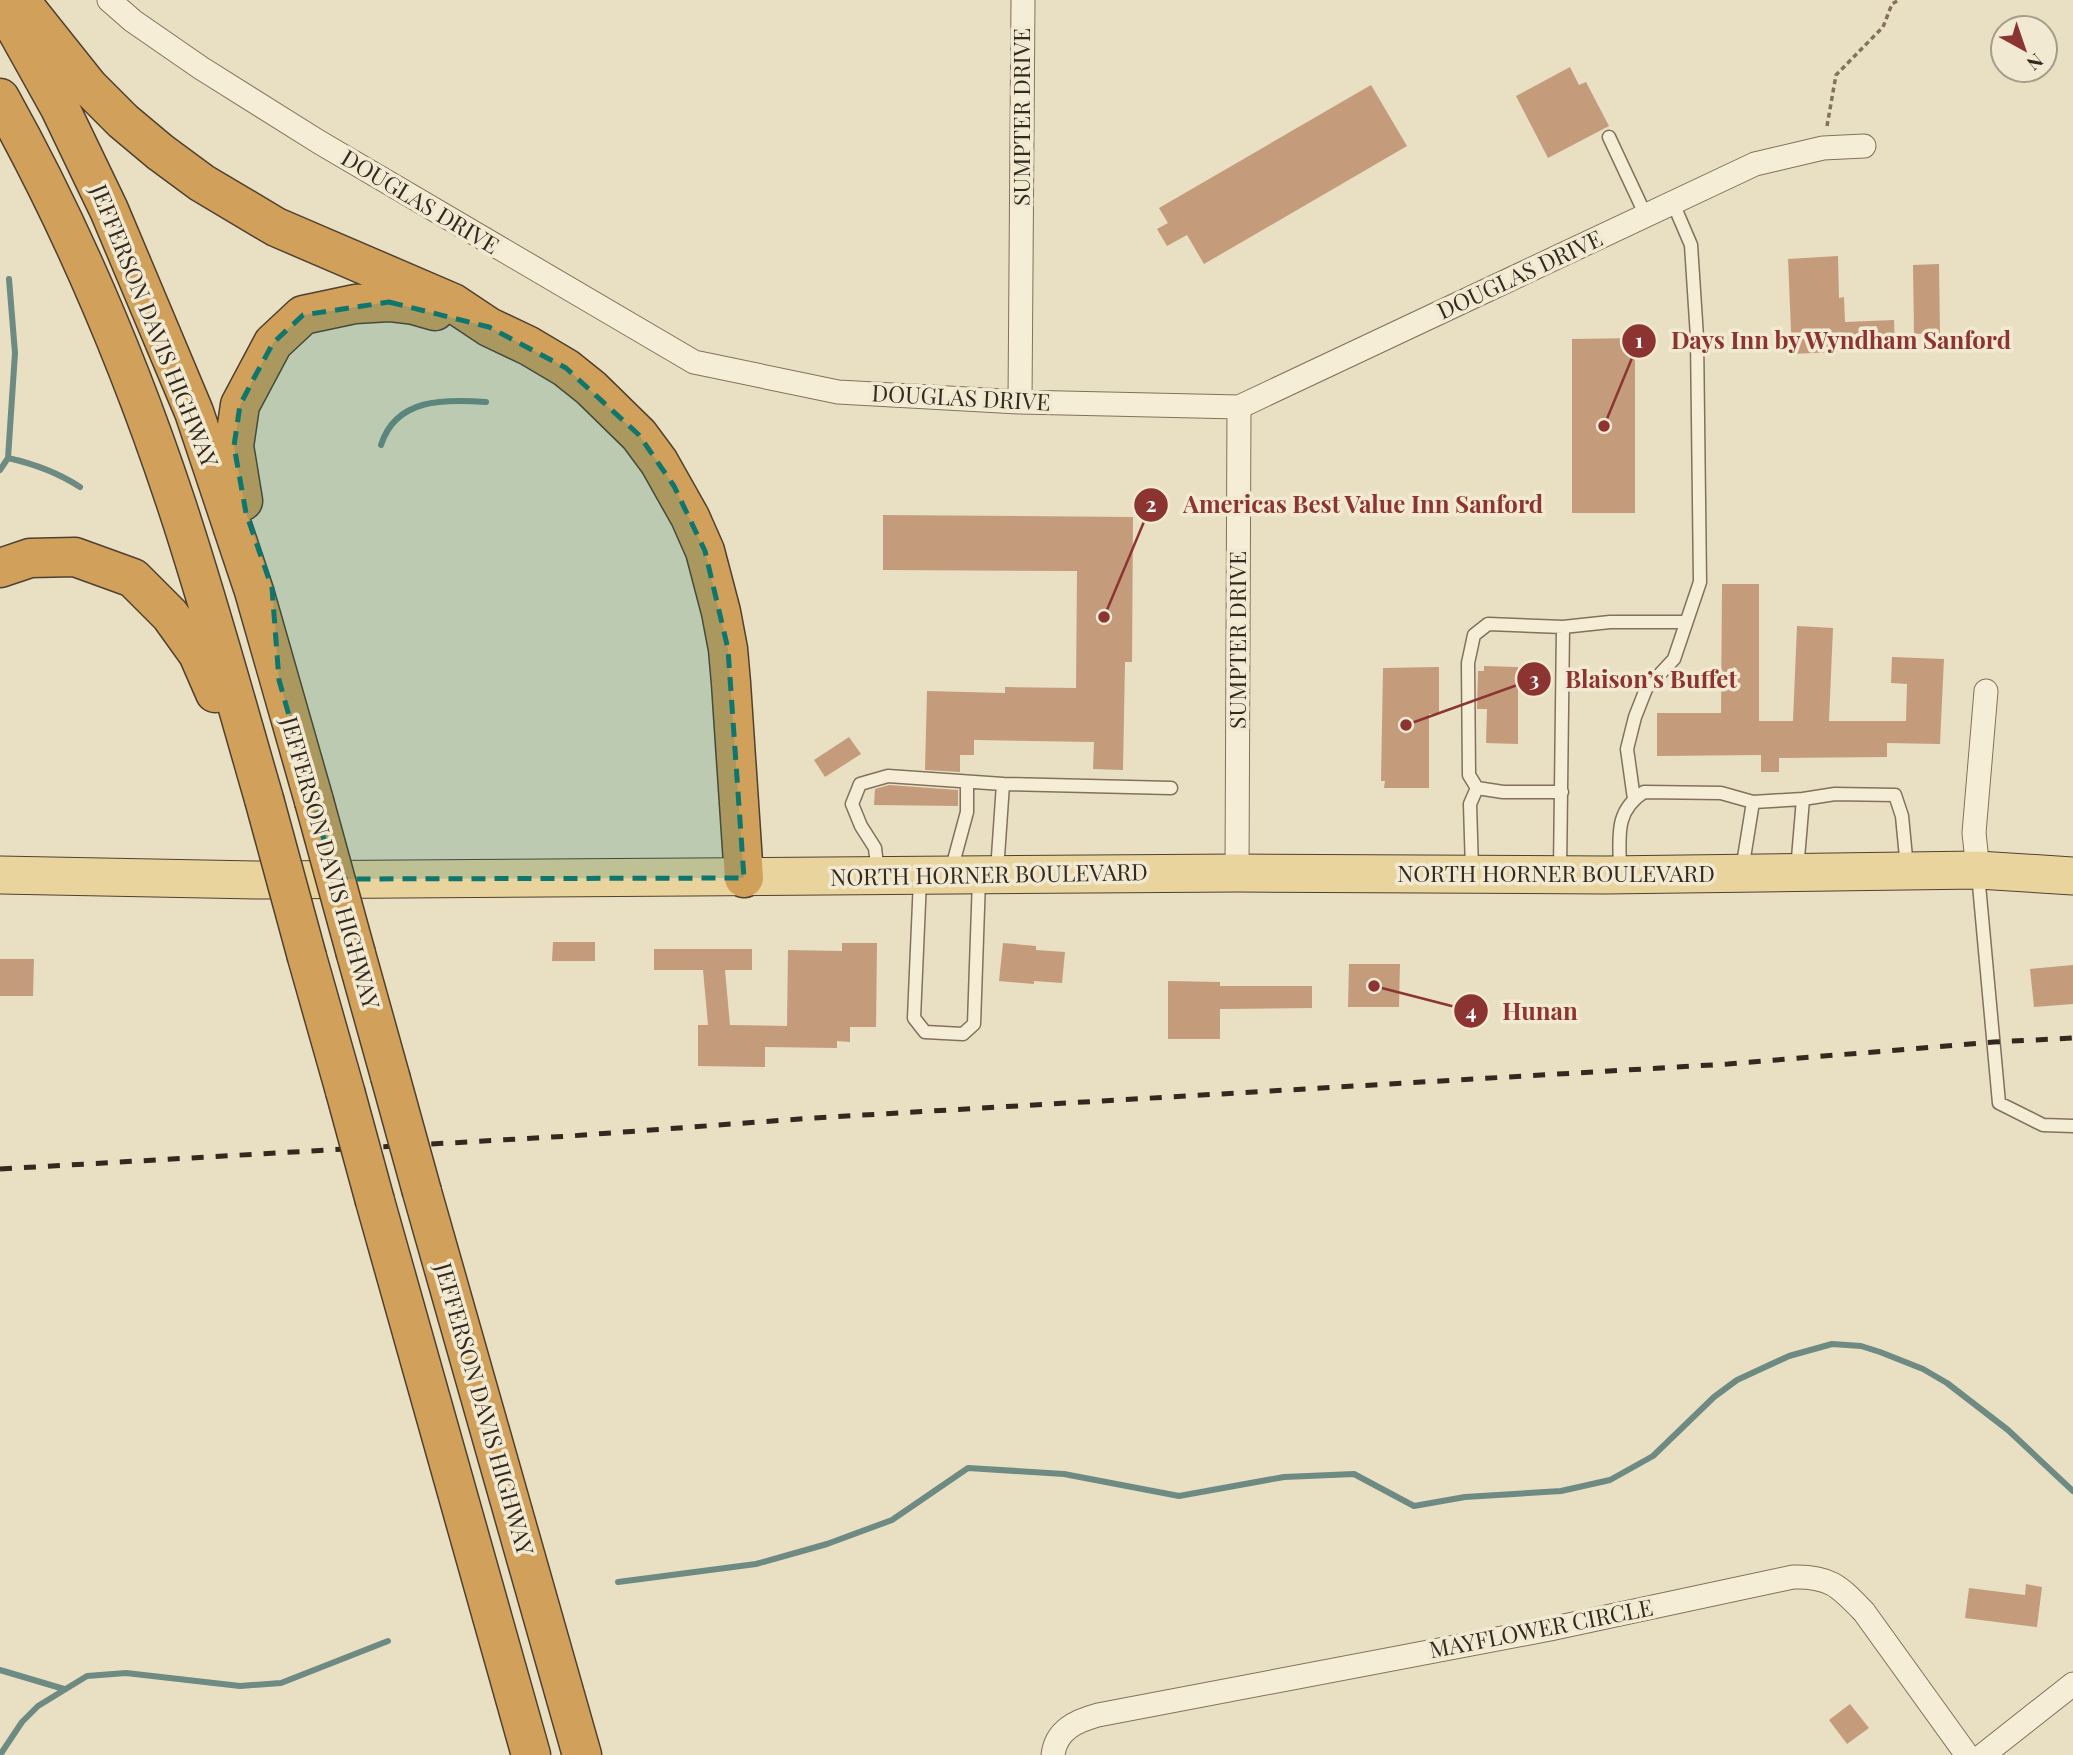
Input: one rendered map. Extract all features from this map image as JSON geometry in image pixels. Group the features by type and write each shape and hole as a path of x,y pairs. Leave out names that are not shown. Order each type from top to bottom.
{"highway":[{"path":"16,0 30,13 89,87 123,121 202,183 276,227 453,303 489,327"},
{"name":"JEFFERSON DAVIS HIGHWAY","path":"0,2 60,108 109,210 194,412 254,591 582,1755"},
{"name":"JEFFERSON DAVIS HIGHWAY","path":"0,98 56,206 89,278 131,380 175,499 224,656 531,1755"},
{"path":"279,680 272,588 246,513 234,446 240,405 273,343 303,315 355,304 389,302 414,305 489,327 529,345 566,368 607,402 639,435 659,462 691,517 705,551 728,649 744,878"},
{"path":"0,568 30,558 75,556 133,578 170,615 198,654 215,693 242,720"}],"main road":[{"name":"NORTH HORNER BOULEVARD","path":"1978,870 2073,861"},
{"name":"NORTH HORNER BOULEVARD","path":"0,875 260,880 1237,873 1620,875 1978,870 2073,876"}],"street":[{"name":"DOUGLAS DRIVE","path":"109,0 133,21 201,68 319,142 694,362 838,392 1020,402 1239,407 1755,164 1823,148 1864,146"},
{"name":"SUMPTER DRIVE","path":"1020,402 1023,0"},
{"name":"SUMPTER DRIVE","path":"1237,873 1239,407"},
{"path":"1978,870 1974,833 1986,691"},
{"name":"MAYFLOWER CIRCLE","path":"1053,1755 1056,1741 1062,1732 1082,1719 1098,1715 1550,1629 1793,1577 1808,1577 1819,1578 1846,1592 1864,1612 1967,1755"},
{"path":"1983,1755 2073,1684"}],"lane":[{"path":"1609,138 1646,216"},
{"path":"1634,799 1627,750 1635,717 1646,689 1674,659 1700,582 1697,337 1691,245 1673,203"},
{"path":"1562,792 1503,792 1477,788 1469,775 1468,663 1474,635 1488,624 1563,627 1610,622 1685,622"},
{"path":"1560,875 1563,627"},
{"path":"878,877 875,848 861,826 852,804 860,784 888,776 1003,784 1171,788"},
{"path":"967,782 962,876 974,1024 963,1034 925,1032 915,1018 962,876 1003,784"},
{"path":"1473,874 1470,804 1477,788"},
{"path":"1620,875 1620,820 1634,799 1644,792 1721,793 1753,802 1835,794 1895,796 1902,816 1907,871"},
{"path":"1797,873 1803,799"},
{"path":"1742,873 1753,802"},
{"path":"1978,870 1999,1103 2043,1125 2073,1126"}],"path":[{"path":"1823,148 1836,75 1883,27 1892,4 1899,0"}],"highlighted area":[{"path":"389,302 489,327 566,368 639,435 674,486 705,551 728,649 744,878 335,879 279,680 272,588 246,513 234,446 240,405 254,378 273,343 303,315"}],"building":[{"path":"1570,67 1579,85 1586,82 1609,126 1548,158 1516,96"},
{"path":"1371,85 1407,146 1204,264 1187,235 1167,246 1157,229 1168,223 1159,208"},
{"path":"1838,256 1839,298 1844,297 1845,322 1894,320 1895,349 1792,354 1788,259"},
{"path":"1939,264 1940,333 1914,334 1913,265"},
{"path":"1635,338 1635,513 1572,513 1572,339"},
{"path":"883,515 1133,517 1132,662 1125,662 1123,770 1093,769 1094,742 974,740 974,755 960,755 960,772 925,770 927,691 1005,693 1005,687 1076,688 1077,571 883,570"},
{"path":"1722,584 1759,584 1759,721 1793,721 1797,626 1833,628 1829,721 1906,721 1907,684 1891,683 1892,657 1944,659 1940,744 1887,743 1887,757 1779,758 1779,772 1761,772 1761,755 1657,756 1657,713 1721,713"},
{"path":"1484,666 1518,667 1518,744 1486,743 1487,709 1477,709 1478,671 1484,671"},
{"path":"1439,667 1439,714 1429,714 1429,788 1384,788 1385,781 1381,781 1383,668"},
{"path":"849,737 861,754 825,777 814,760"},
{"path":"889,785 958,790 958,806 874,805 875,789"},
{"path":"553,942 595,942 595,961 552,961"},
{"path":"842,943 877,943 876,1027 850,1027 850,1042 837,1041 837,1048 765,1047 765,1067 698,1066 698,1025 708,1025 703,970 654,970 654,949 752,949 752,970 725,970 730,1025 787,1026 788,950 842,951"},
{"path":"1003,943 1036,946 1036,950 1065,952 1062,983 999,981"},
{"path":"0,959 34,959 33,996 0,996"},
{"path":"1349,964 1400,964 1399,1007 1348,1007"},
{"path":"2073,965 2073,1004 2034,1007 2030,969"},
{"path":"1168,981 1220,982 1220,986 1312,986 1312,1008 1220,1009 1220,1039 1168,1039"},
{"path":"2026,1584 2042,1587 2037,1627 1965,1618 1969,1588 2025,1595"},
{"path":"1850,1704 1869,1728 1847,1744 1829,1720"}],"waterway":[{"path":"0,470 8,458 15,353 9,279"},
{"path":"381,445 388,430 398,418 410,410 438,402 486,402"},
{"path":"8,458 46,469 80,487"},
{"path":"618,1582 756,1564 827,1544 892,1520 968,1468 1064,1474 1179,1496 1284,1477 1354,1474 1414,1506 1465,1497 1561,1491 1610,1480 1653,1456 1714,1397 1737,1380 1789,1356 1832,1344 1861,1346 1880,1352 1923,1369 1947,1383 2008,1430 2073,1491"},
{"path":"0,1755 22,1722 38,1706 87,1676 126,1673 240,1686 281,1683 388,1641"},
{"path":"0,1670 64,1689"}],"railway":[{"path":"0,1169 1728,1064 2073,1038"}],"place":[{"name":"Days Inn by Wyndham Sanford","path":"1604,426"},
{"name":"Americas Best Value Inn Sanford","path":"1104,617"},
{"name":"Blaison’s Buffet","path":"1406,725"},
{"name":"Hunan","path":"1374,986"}]}
